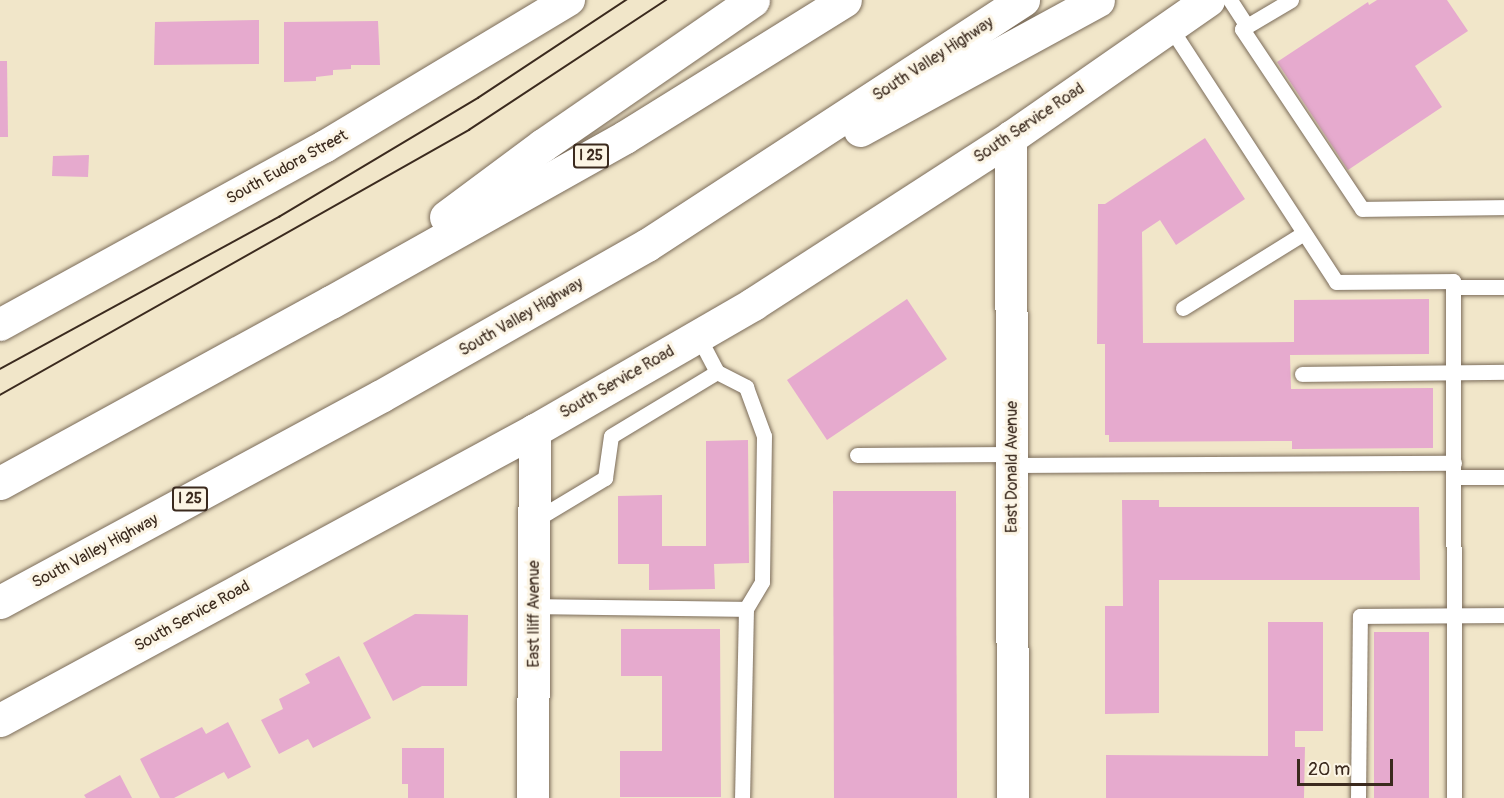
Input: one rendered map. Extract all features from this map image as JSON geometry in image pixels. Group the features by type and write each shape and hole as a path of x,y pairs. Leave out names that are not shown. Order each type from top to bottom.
{"main road":[{"path":"332,302 543,145 753,0"},
{"name":"I 25","path":"0,483 332,302 625,137 844,0"},
{"name":"South Valley Highway","path":"0,602 381,396 647,245 1023,0"},
{"path":"647,245 1098,0"},
{"name":"South Service Road","path":"0,720 535,430 698,336 1011,137 1208,0"}],"street":[{"name":"South Eudora Street","path":"0,325 324,147 569,0"},
{"name":"East Donald Avenue","path":"1011,137 1013,798"},
{"name":"East Iliff Avenue","path":"533,798 535,430"}],"lane":[{"path":"1230,0 1247,26"},
{"path":"1291,0 1242,29 1362,209 1504,207"},
{"path":"1170,27 1336,282 1453,281 1455,798"},
{"path":"1183,308 1304,233"},
{"path":"1453,287 1504,287"},
{"path":"698,336 717,372 746,387 764,436 762,582 746,609 742,798"},
{"path":"535,520 605,478 611,436 717,372"},
{"path":"1302,374 1504,372"},
{"path":"856,455 1454,470 1504,477"},
{"path":"534,606 746,609"},
{"path":"1358,798 1360,616 1504,615"}],"building":[{"path":"1377,0 1447,0 1468,31 1415,66 1442,107 1348,170 1277,62 1368,2 1369,5"},
{"path":"259,20 259,64 154,65 155,22"},
{"path":"378,21 380,65 351,65 351,69 333,70 333,75 316,77 316,81 284,82 284,22"},
{"path":"0,61 7,61 8,137 0,137"},
{"path":"1205,138 1245,199 1176,245 1160,220 1142,232 1143,343 1294,342 1294,300 1429,299 1429,354 1290,355 1291,389 1433,388 1433,448 1292,449 1292,441 1109,442 1109,435 1105,435 1105,344 1097,344 1098,204 1105,204"},
{"path":"89,155 88,177 52,176 53,156"},
{"path":"907,299 947,359 827,440 787,380"},
{"path":"748,440 749,563 714,564 715,589 649,590 649,564 618,564 618,496 662,495 662,546 706,546 706,441"},
{"path":"833,491 956,491 957,798 834,798"},
{"path":"1122,500 1159,500 1159,507 1419,507 1420,580 1159,580 1159,713 1105,714 1105,606 1123,606"},
{"path":"415,614 468,615 467,686 422,686 393,701 363,643"},
{"path":"1268,622 1323,622 1323,731 1295,731 1295,747 1305,747 1304,798 1106,798 1106,755 1268,756"},
{"path":"621,629 720,629 721,797 620,797 620,751 662,751 662,676 621,676"},
{"path":"1374,632 1429,632 1429,798 1374,798"},
{"path":"339,656 371,718 313,748 308,739 279,754 261,720 283,709 279,699 310,683 305,674"},
{"path":"228,722 251,767 228,779 224,772 174,798 160,798 140,759 202,727 206,734"},
{"path":"402,748 444,748 444,798 408,798 408,784 402,784"},
{"path":"120,775 132,798 86,798 84,795"}],"tram line":[{"path":"0,369 279,217 478,98 626,0"},
{"path":"0,395 469,130 666,0"}]}
